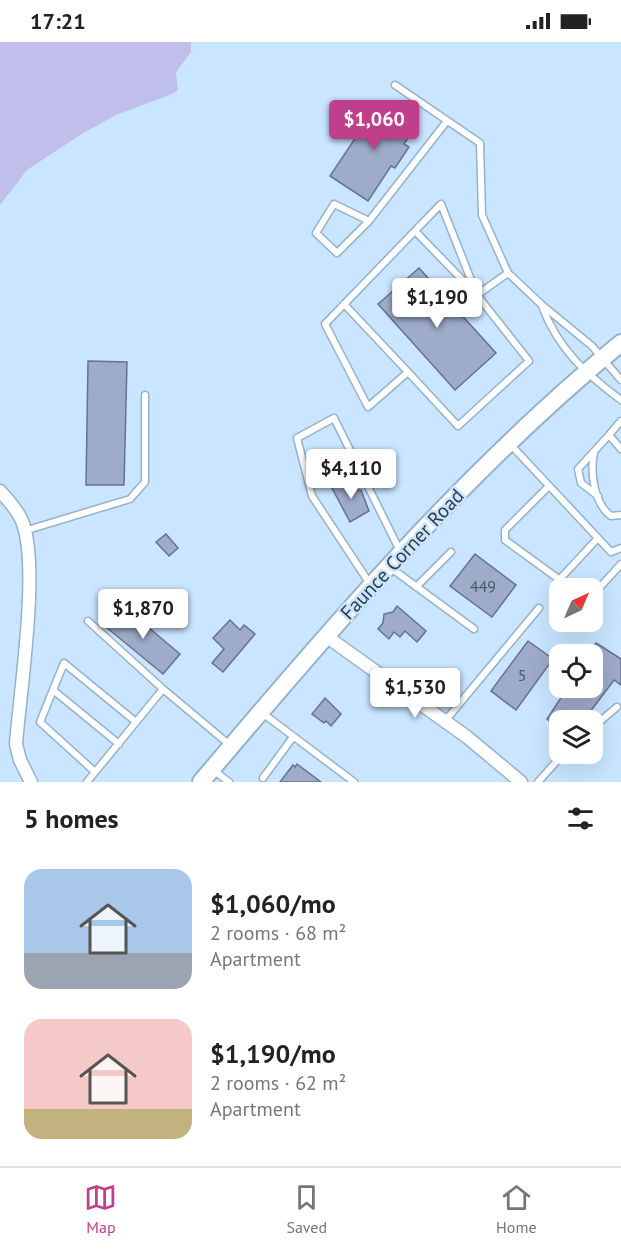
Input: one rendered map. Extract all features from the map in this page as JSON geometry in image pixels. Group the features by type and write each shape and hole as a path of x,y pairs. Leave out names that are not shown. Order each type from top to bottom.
{"main road":[{"name":"Faunce Corner Road","path":"206,776 400,552 509,444 585,373 621,343"}],"street":[{"path":"0,491 22,520 28,544 29,583 16,744 20,760 31,782"},
{"path":"326,636 445,721 521,782"}],"lane":[{"path":"395,85 480,143 482,215 508,273 603,358 621,380"},
{"path":"369,221 334,204 316,233 337,253 369,221 447,121"},
{"path":"408,372 368,407 325,324 441,204 477,295"},
{"path":"344,303 458,426 529,361 477,295 414,231"},
{"path":"477,295 508,273"},
{"path":"542,305 551,331 585,373 621,400"},
{"path":"24,531 130,500 140,491 145,482 145,395"},
{"path":"370,585 312,496 297,438 334,418 400,552"},
{"path":"598,496 584,486 579,477 580,465 594,453 621,421"},
{"path":"609,435 621,448"},
{"path":"509,444 621,564 603,584"},
{"path":"594,453 591,466 598,496 607,513 615,517 621,515"},
{"path":"549,486 504,534 509,545 556,578"},
{"path":"561,578 598,538"},
{"path":"611,552 621,548"},
{"path":"416,587 451,552"},
{"path":"388,566 474,629"},
{"path":"445,721 539,608"},
{"path":"88,621 163,689 231,746"},
{"path":"95,772 39,722 64,663 136,722"},
{"path":"87,782 163,689"},
{"path":"53,690 118,744"},
{"path":"603,719 617,707"},
{"path":"260,712 354,782"},
{"path":"263,778 293,737"},
{"path":"538,782 554,764"},
{"path":"206,776 229,782"}],"shaded area":[{"path":"0,42 191,42 191,52 176,72 178,90 116,115 83,133 27,170 0,205"}],"building":[{"path":"380,101 416,125 404,144 409,147 395,168 391,166 368,201 330,176"},
{"path":"419,268 496,353 455,390 378,304"},
{"path":"88,361 127,362 124,485 86,485"},
{"path":"352,478 359,491 361,490 369,511 350,522 332,488"},
{"path":"166,534 178,548 169,556 156,542"},
{"path":"475,554 516,585 492,617 450,586"},
{"path":"123,606 180,654 163,674 106,627"},
{"path":"397,606 426,631 417,642 405,631 400,637 394,632 389,639 378,629 383,623 384,614 393,612"},
{"path":"230,620 240,630 244,625 255,634 223,672 212,663 224,649 213,638"},
{"path":"528,641 549,656 549,665 516,710 491,691"},
{"path":"603,647 621,659 621,685 614,680 603,695"},
{"path":"325,698 341,714 331,726 312,714"},
{"path":"561,698 600,698 592,710 553,710"},
{"path":"297,764 321,782 280,782 293,765 295,767"}]}
